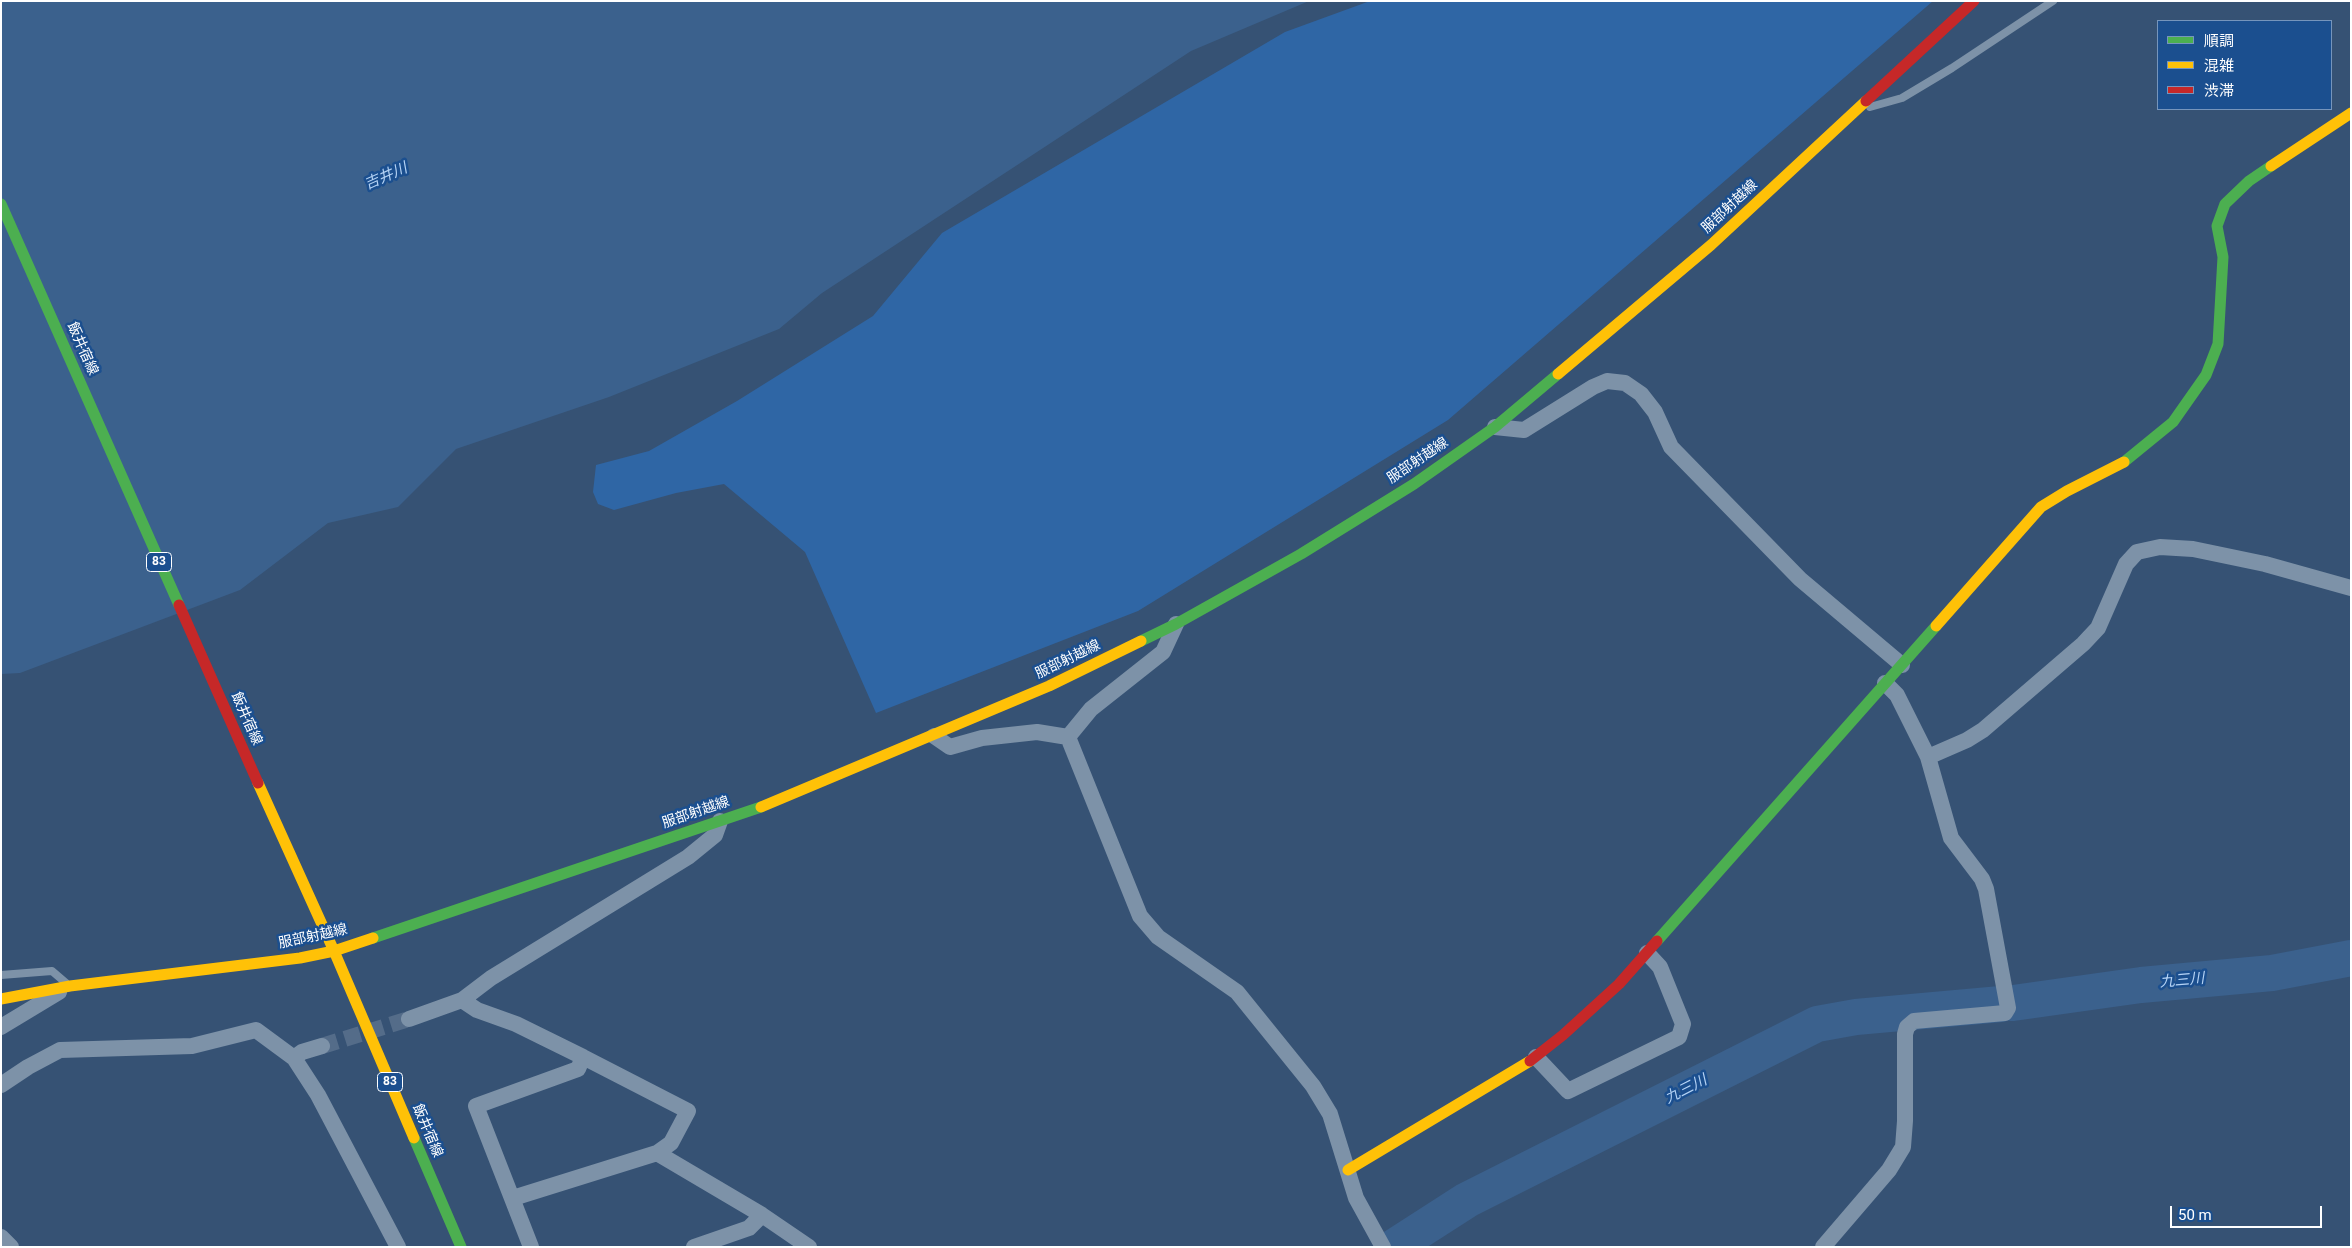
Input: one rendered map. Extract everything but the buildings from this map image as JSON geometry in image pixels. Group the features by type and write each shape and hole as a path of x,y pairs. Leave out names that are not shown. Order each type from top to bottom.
{"main road":[{"name":"服部射越線","path":"1,999 70,986 300,958 334,951 456,912 766,805 934,736 1049,686 1176,624 1309,549 1414,484 1495,427 1711,245 1974,1"},
{"path":"1348,1170 1536,1058 1619,984 2041,507 2067,491 2116,468 2146,446 2173,422 2206,374 2218,344 2223,257 2216,226 2225,204 2249,182 2351,113"},
{"name":"飯井宿線","path":"1,204 318,919 334,951 461,1247"}],"street":[{"path":"1495,427 1524,430 1593,387 1607,381 1625,383 1641,394 1655,412 1672,447 1800,578 1902,665"},
{"path":"1928,757 1967,740 1983,730 2082,644 2098,628 2126,564 2137,552 2160,548 2193,550 2265,564 2351,588"},
{"path":"1068,737 1091,709 1163,652 1176,624"},
{"path":"1822,1247 1889,1170 1903,1146 1905,1121 1904,1034 1907,1028 1914,1021 2006,1013 2008,1008 1986,889 1982,878 1951,838 1928,757 1897,695 1885,683"},
{"path":"934,736 950,747 982,738 1037,732 1068,737"},
{"path":"1068,737 1140,916 1158,936 1237,992 1313,1086 1330,1114 1356,1198 1384,1247"},
{"path":"409,1019 462,1000 491,978 688,857 715,835 720,820"},
{"path":"1536,1058 1568,1091 1679,1037 1683,1024 1660,967 1646,953"},
{"path":"1,1027 70,986"},
{"path":"462,1000 477,1010 516,1024 688,1110 671,1143 657,1153 513,1198"},
{"path":"1,1084 60,1050 145,1049 192,1046 256,1030 294,1058 318,1095 398,1247"},
{"path":"294,1058 302,1052 322,1046"},
{"path":"531,1247 476,1106 578,1069 583,1057"},
{"path":"657,1153 762,1215 809,1247"},
{"path":"694,1247 749,1228 762,1215"},
{"path":"1,1237 11,1247"}],"lane":[{"path":"1854,112 1902,98 1952,68 2053,1"},
{"path":"1,975 52,971 70,986"}],"shaded area":[{"path":"1370,1 1933,1 1448,420 1138,611 876,713 805,552 724,484 676,493 614,510 598,504 593,492 596,465 649,451 737,401 873,316 942,233 1285,32"}],"water":[{"name":"吉井川","path":"1,1 1309,1 1191,51 822,293 779,329 609,397 456,449 398,507 328,523 240,590 20,673 1,674"}],"waterway":[{"name":"九三川","path":"2013,1003 2141,985 2272,973 2351,958"},
{"name":"九三川","path":"1394,1247 1467,1200 1817,1024 1856,1017 2001,1004"}],"tunnel":[{"path":"322,1046 409,1019"}],"traffic: fast":[{"path":"2124,462 2173,422 2206,375 2218,344 2223,257 2217,226 2225,204 2249,181 2271,166"},
{"path":"1,204 179,605"},
{"path":"1141,641 1176,624 1301,554 1414,484 1495,427 1558,374"},
{"path":"1657,941 1936,626"},
{"path":"373,938 761,807"},
{"path":"414,1138 461,1247"}],"traffic: slow":[{"path":"1558,374 1711,245 1866,101"},
{"path":"2271,166 2351,113"},
{"path":"1936,626 2041,507 2067,491 2124,462"},
{"path":"761,807 1049,686 1141,641"},
{"path":"258,783 334,951 414,1138"},
{"path":"1,999 70,986 300,958 334,951 373,938"},
{"path":"1348,1170 1530,1061"}],"traffic: jam":[{"path":"1866,101 1974,1"},
{"path":"179,605 258,783"},
{"path":"1530,1061 1563,1035 1619,984 1657,941"}]}
